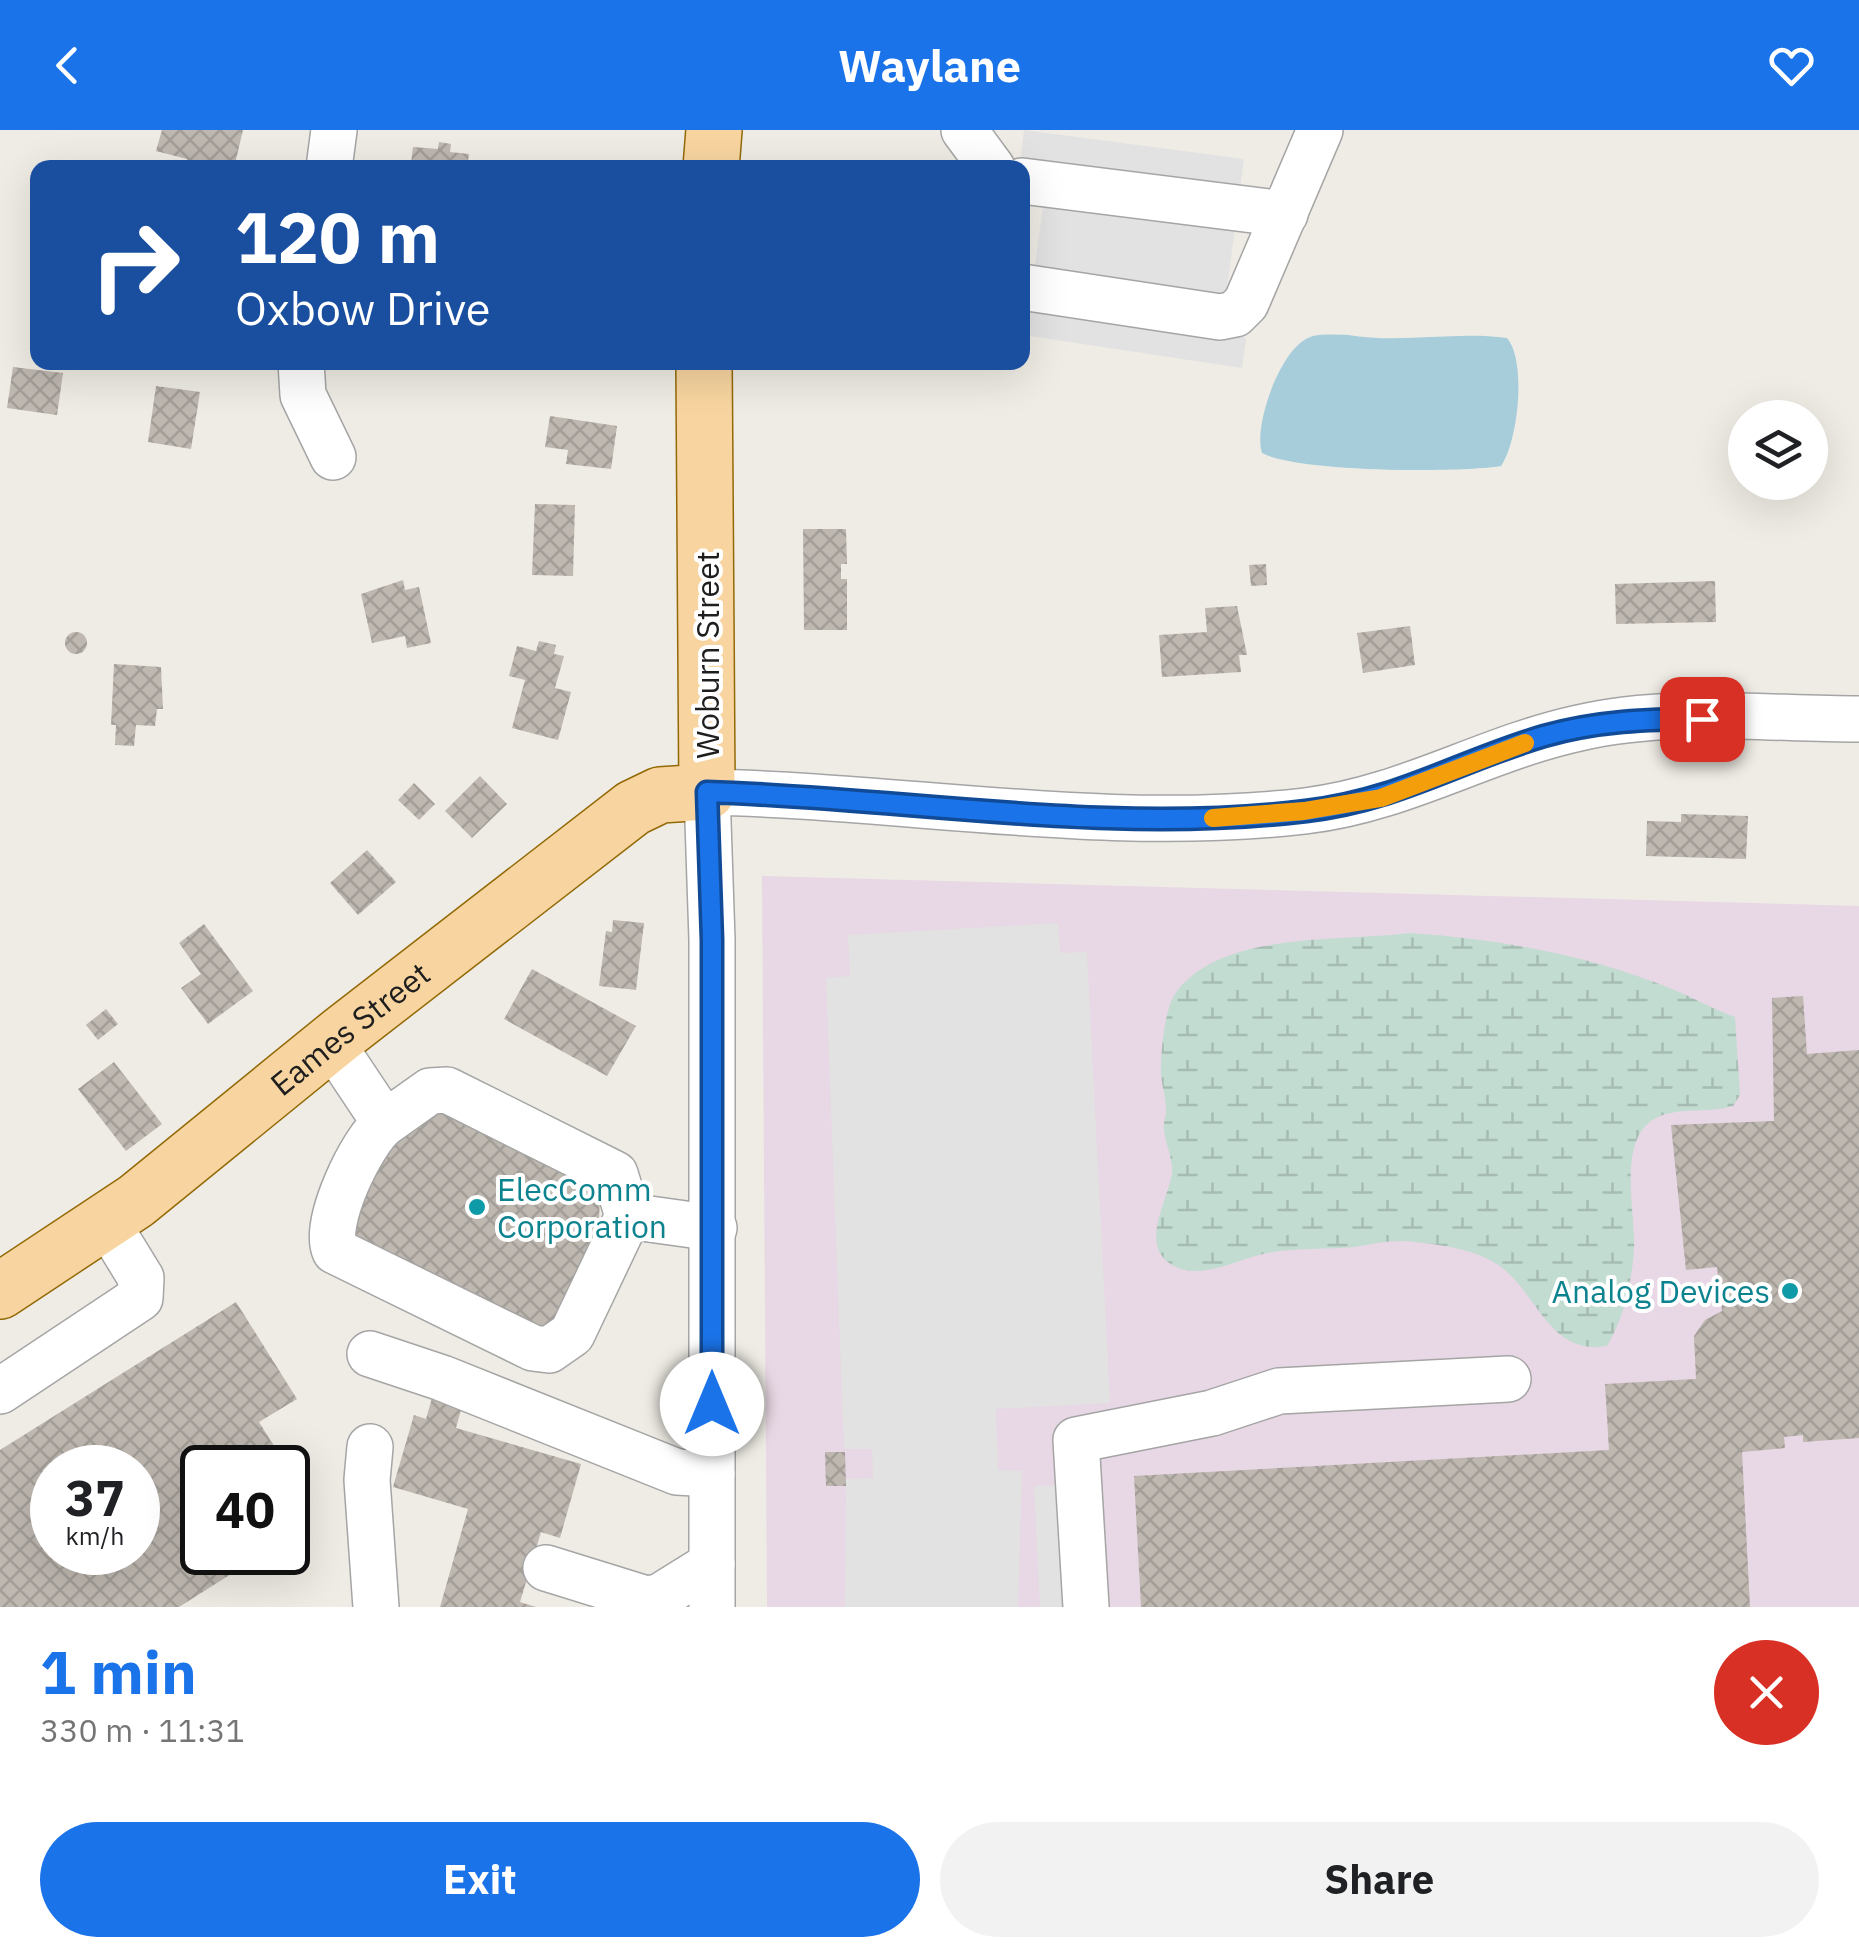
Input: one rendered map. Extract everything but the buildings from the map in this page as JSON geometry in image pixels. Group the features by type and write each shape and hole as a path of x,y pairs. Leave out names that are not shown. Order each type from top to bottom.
{"main road":[{"path":"712,160 714,130"},
{"name":"Woburn Street","path":"704,370 707,792"},
{"name":"Eames Street","path":"0,1292 106,1222 633,808 660,794 707,792"}],"street":[{"path":"330,160 334,130"},
{"path":"964,130 986,160"},
{"path":"1030,288 1232,316 1246,302 1285,214 1312,131"},
{"path":"1030,181 1285,214"},
{"path":"301,370 303,395 333,457"},
{"path":"707,792 1090,816 1253,816 1381,798 1505,750 1594,725 1637,719 1859,719"},
{"name":"Woburn Street","path":"707,792 714,1228 712,1586"},
{"path":"331,1042 385,1122"},
{"path":"447,1090 609,1168 622,1190 628,1216 572,1334 548,1350 532,1348 335,1250 332,1227 362,1150 385,1122 430,1091 447,1090"},
{"path":"628,1216 714,1228"},
{"path":"0,1391 140,1298 141,1278 106,1222"},
{"path":"370,1354 442,1378 677,1472 712,1474"},
{"path":"1086,1607 1076,1440 1212,1413 1279,1391 1508,1379"},
{"path":"370,1447 366,1480 376,1607"},
{"path":"546,1568 646,1599 712,1586"}],"shaded area":[{"path":"1024,130 1244,159 1226,297 1246,340 1242,368 1030,336 1030,270 1034,271 1044,200 1031,197 1030,160 1022,160"},
{"path":"762,876 1859,906 1859,1607 767,1607"},
{"path":"1058,923 1060,953 1087,952 1110,1403 996,1409 998,1470 1022,1471 1018,1607 845,1607 846,1479 873,1478 872,1449 844,1449 826,978 850,976 848,935"},
{"path":"1061,1485 1068,1607 1040,1607 1034,1486"}],"green space":[{"path":"1410,933 1477,939 1576,958 1641,977 1735,1017 1740,1095 1733,1106 1665,1114 1644,1128 1636,1142 1631,1178 1631,1274 1622,1312 1607,1346 1587,1347 1571,1342 1546,1321 1500,1266 1447,1246 1399,1241 1285,1250 1204,1271 1180,1269 1161,1254 1156,1232 1172,1172 1164,1133 1166,1107 1161,1060 1166,1019 1175,994 1195,973 1251,949 1318,939"}],"water":[{"path":"1312,336 1507,338 1517,364 1518,402 1512,439 1501,466 1416,470 1341,467 1262,453 1265,408 1288,357"}],"slow traffic":[{"path":"1213,818 1347,806 1381,798 1525,743"}],"place":[{"name":"ElecComm Corporation","path":"477,1207"},
{"name":"Analog Devices","path":"1790,1291"}],"route":[{"path":"712,1404 712,940 707,792 1074,816 1253,816 1347,806 1381,798 1505,750 1583,727 1637,719 1702,719"}]}
